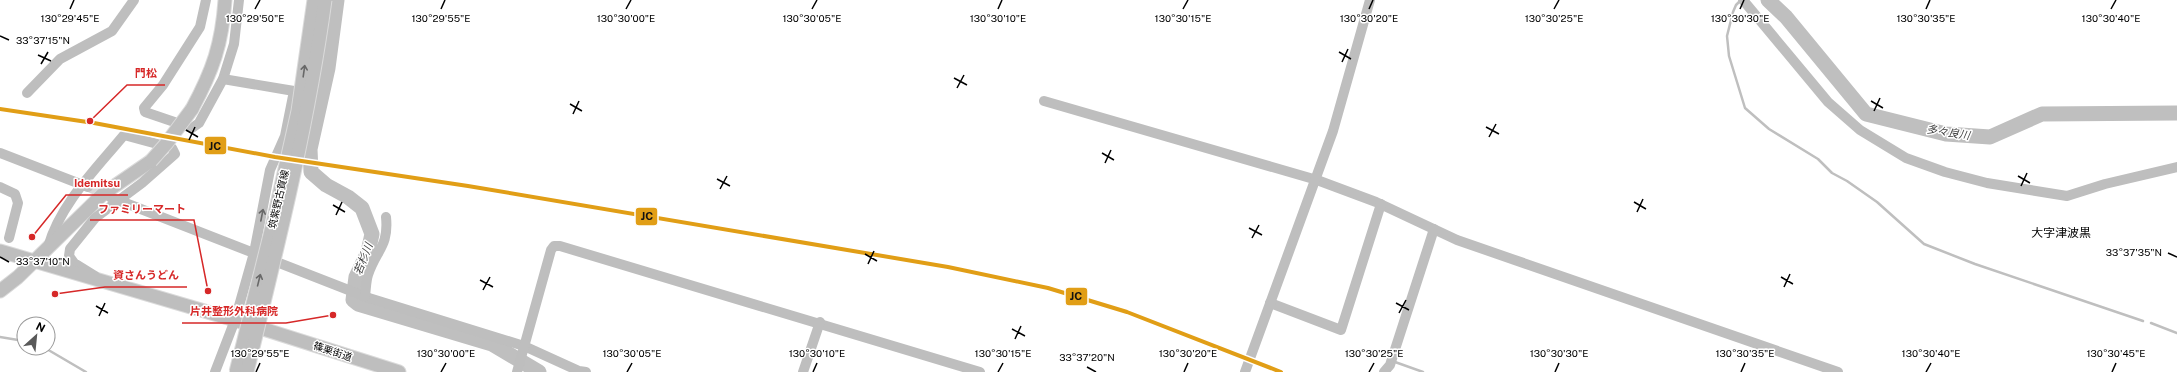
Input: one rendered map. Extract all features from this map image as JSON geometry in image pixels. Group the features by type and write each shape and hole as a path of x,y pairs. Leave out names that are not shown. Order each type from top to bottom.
{"main road":[{"path":"0,291 18,277 33,260 112,186 151,161 166,144 192,109 214,67 222,34 225,0"},
{"name":"筑紫野古賀線","path":"236,372 272,227 298,112 314,0"},
{"name":"筑紫野古賀線","path":"247,372 281,230 306,114 325,0"},
{"name":"篠栗街道","path":"0,251 235,320 399,372"}],"street":[{"path":"27,92 60,59 112,31 134,0"},
{"path":"206,0 200,28 163,85 144,108 145,112 192,128 200,123 223,79 234,44 239,0"},
{"path":"1245,372 1334,131 1370,0"},
{"path":"1743,0 1828,102 1860,130 1906,158 1945,172 1987,183 2067,196 2105,184 2177,167"},
{"path":"215,372 235,320 254,253 270,170 285,136 294,91 223,79"},
{"path":"1044,101 1317,180 1381,204 1434,229 1502,257 1838,372"},
{"path":"48,247 52,233 124,135 172,148 175,154 142,183 113,198 70,249"},
{"path":"0,153 86,186"},
{"path":"0,187 15,194 18,203 9,238"},
{"path":"113,198 364,296 524,346 579,371 586,372"},
{"path":"1270,302 1341,330 1381,204"},
{"path":"85,210 74,231 69,256 74,263 107,283"},
{"path":"364,296 368,274 385,242 388,231 386,217"},
{"path":"1384,372 1390,365 1434,229"},
{"path":"517,372 551,250 554,246 560,246 820,322 980,372"},
{"path":"803,372 820,322"}],"waterway":[{"name":"若杉川","path":"337,0 328,68 310,149 311,172 326,185 348,197 362,208 372,234 368,252 356,277 353,300 358,304 492,344 539,372"},
{"name":"多々良川","path":"1768,0 1786,17 1866,114 1946,134 1990,137 2042,114 2177,113"},
{"path":"1740,1 1736,5 1733,12 1727,36 1729,56 1745,108 1769,129 1818,159 1832,173 1847,181 1877,202 1924,244 1975,264 2143,321"},
{"path":"2151,323 2177,333"},
{"path":"0,337 16,340"},
{"path":"56,354 86,372"},
{"path":"1395,362 1423,372"}],"tunnel":[{"path":"89,187 110,197"}],"transit line":[{"name":"JC","path":"0,109 94,123 275,157 468,186 948,267 1048,288 1127,312 1281,372"}],"place":[{"name":"門松","path":"90,121"},
{"name":"Idemitsu","path":"32,237"},
{"name":"ファミリーマート","path":"208,291"},
{"name":"資さんうどん","path":"55,294"},
{"name":"片井整形外科病院","path":"333,315"}],"district":[{"name":"大字津波黒","path":"2061,233"}]}
